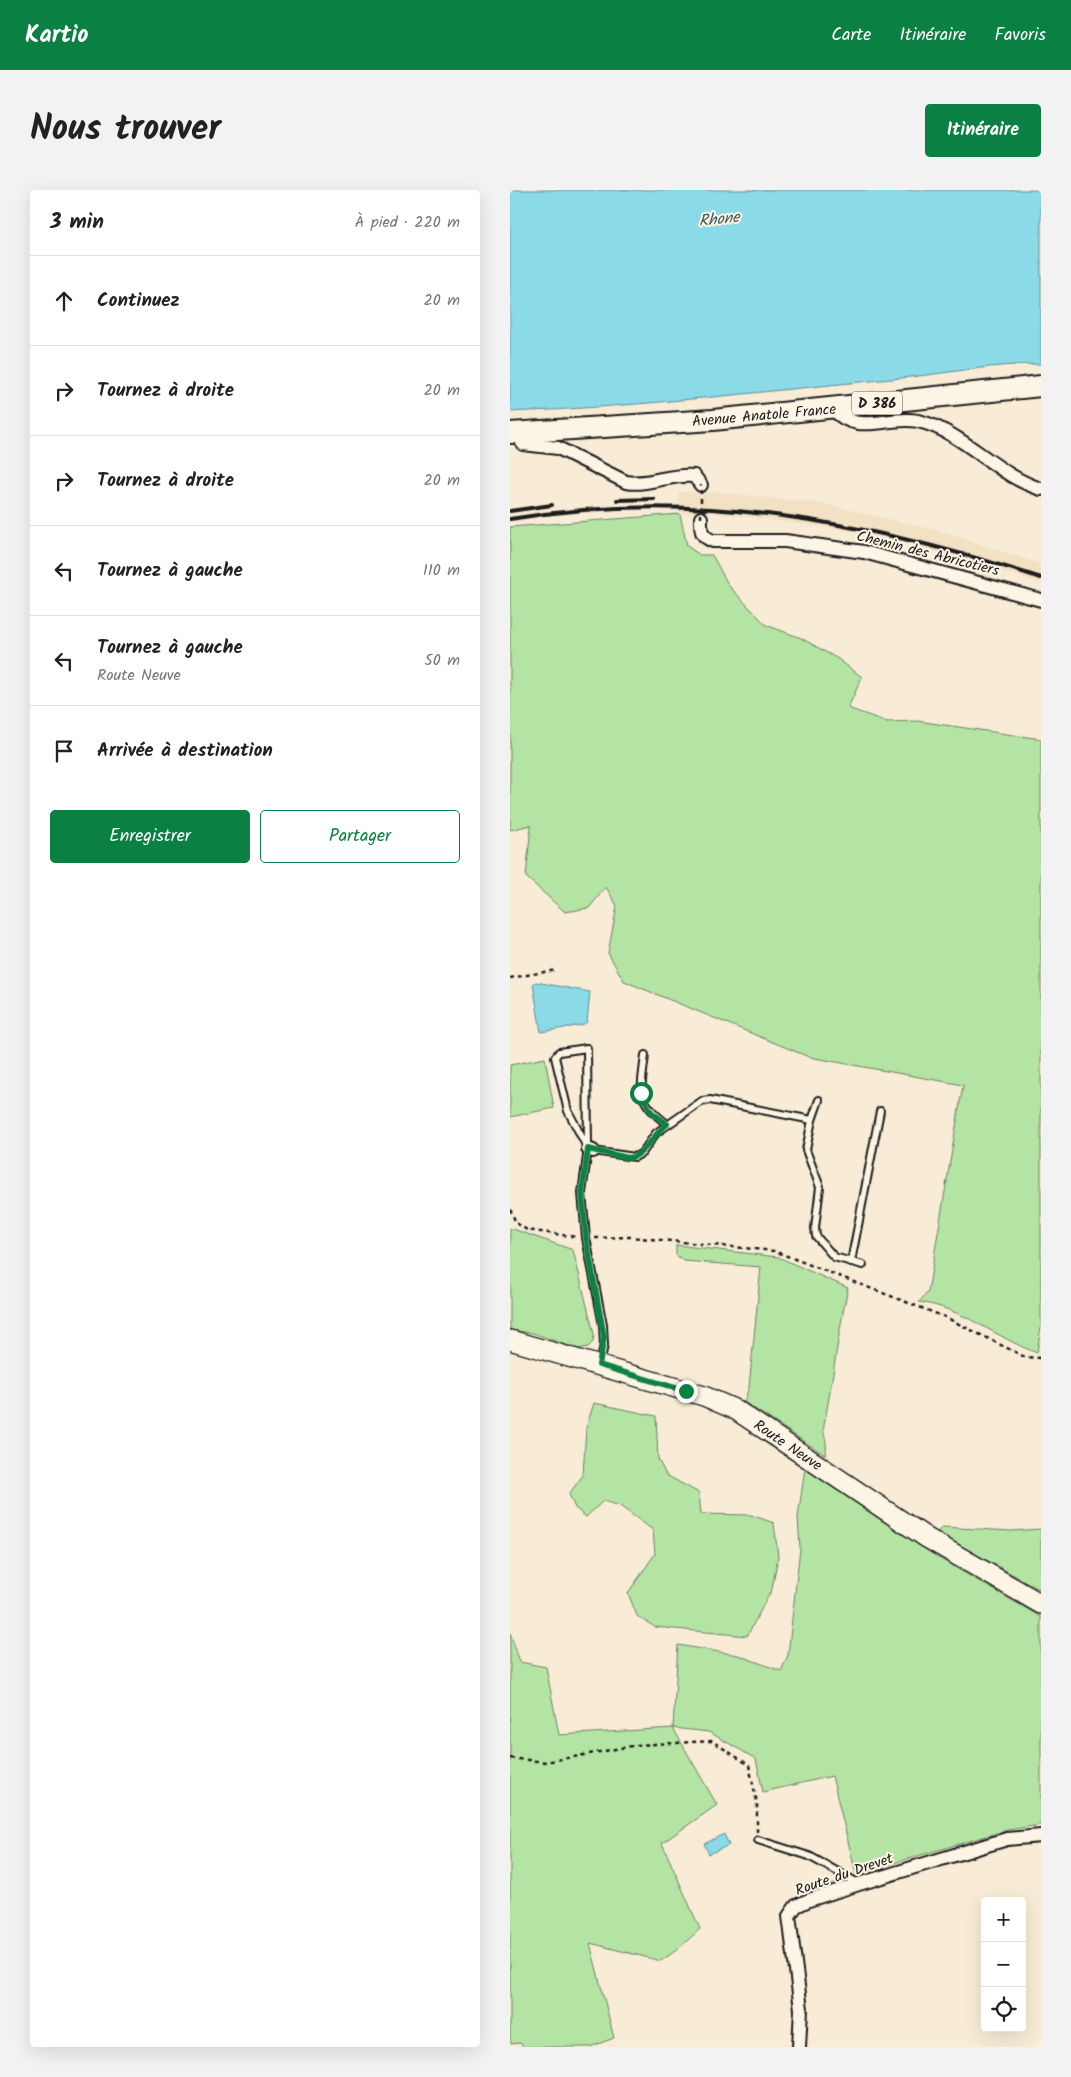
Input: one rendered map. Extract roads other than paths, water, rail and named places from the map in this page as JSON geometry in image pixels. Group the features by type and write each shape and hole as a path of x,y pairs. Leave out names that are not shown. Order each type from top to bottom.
{"main road":[{"name":"Avenue Anatole France","path":"513,433 713,420 1041,386"}],"street":[{"path":"832,408 841,419 853,423 916,421 948,430 1010,474 1041,489"},
{"path":"513,433 523,444 558,448 626,482 638,484 684,475 694,476 701,485"},
{"name":"Chemin des Abricotiers","path":"701,518 702,533 705,538 713,540 785,541 864,552 1041,600"},
{"name":"Route Neuve","path":"510,1340 704,1396 736,1410 926,1538 1041,1604"},
{"name":"Route du Drevet","path":"799,2047 800,2010 789,1916 796,1906 859,1884 1006,1840 1041,1836"}],"lane":[{"path":"590,1150 568,1111 555,1057 559,1052 587,1048 590,1150 582,1193 586,1238 604,1331 604,1345 599,1365"},
{"path":"645,1055 641,1093 651,1112 667,1124"},
{"path":"590,1150 635,1158 642,1153 656,1133 702,1101 710,1100 812,1120"},
{"path":"819,1100 812,1120 806,1150 820,1186 814,1228 816,1236 834,1257 862,1265"},
{"path":"851,1262 880,1111"},
{"path":"758,1840 809,1856 859,1884"}],"water":[{"name":"Rhone","path":"510,190 1041,190 1041,364 989,367 902,378 657,402 510,412"},
{"path":"536,982 590,992 587,1022 582,1025 541,1032 533,984"},
{"path":"724,1834 729,1845 709,1854 704,1844"}],"railway":[{"path":"617,500 654,499"},
{"path":"510,511 552,505"},
{"path":"510,519 578,510 646,507 713,509 779,516 845,526 910,540 1041,578"}]}
